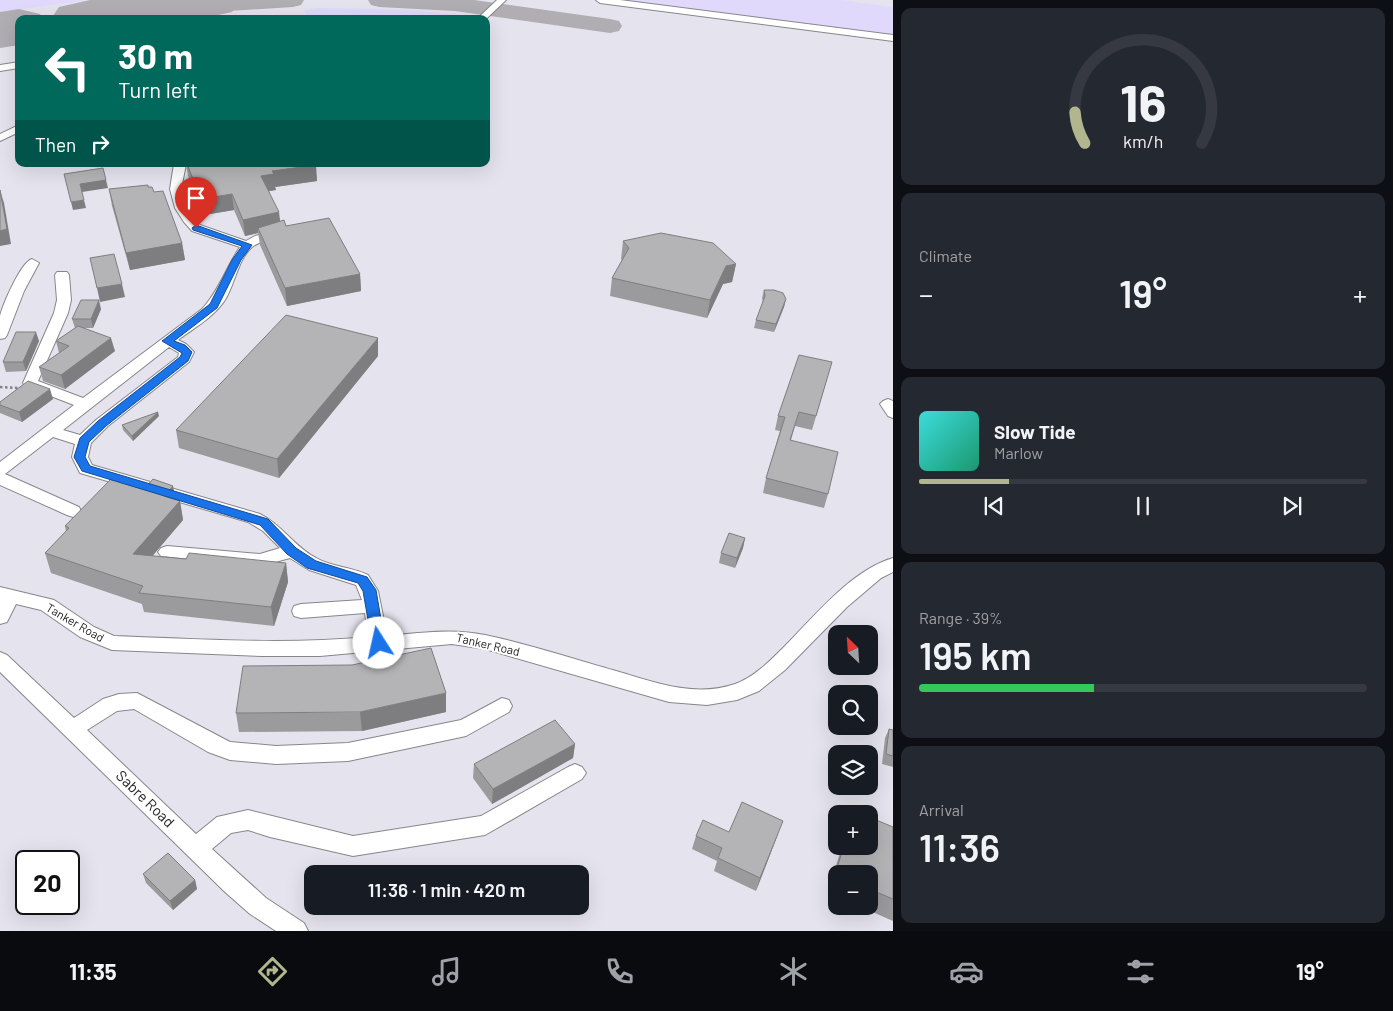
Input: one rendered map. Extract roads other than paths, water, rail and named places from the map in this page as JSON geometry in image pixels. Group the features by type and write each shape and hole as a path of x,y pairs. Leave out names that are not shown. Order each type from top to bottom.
{"street":[{"path":"486,15 502,0"},
{"path":"600,0 893,38"},
{"path":"0,68 15,66"},
{"path":"0,138 15,130"},
{"path":"179,167 175,187 191,224 196,228 247,245"},
{"path":"0,470 214,306 237,260 247,245 259,239 291,232"},
{"path":"0,335 32,263"},
{"path":"62,275 64,300 61,314 30,383 84,404"},
{"path":"167,341 187,352 184,359 102,423 84,441 80,457 86,469 264,522 292,551 312,564 362,580 369,590 379,643"},
{"path":"50,430 84,441"},
{"path":"0,478 74,511"},
{"path":"167,552 260,560 292,551"},
{"name":"Tanker Road","path":"6,595 47,605 101,639 125,645 320,649 445,637 469,639 669,694 689,697 726,695 744,690 764,678 840,602 875,573 893,564"},
{"path":"0,617 6,595"},
{"path":"301,611 372,606"},
{"name":"Sabre Road","path":"0,660 258,906 296,931"},
{"path":"72,730 115,702 126,700 137,701 215,746 230,751 276,755 348,752 466,728 502,706"},
{"path":"196,848 225,824 248,820 352,846 485,825 575,774"}]}
